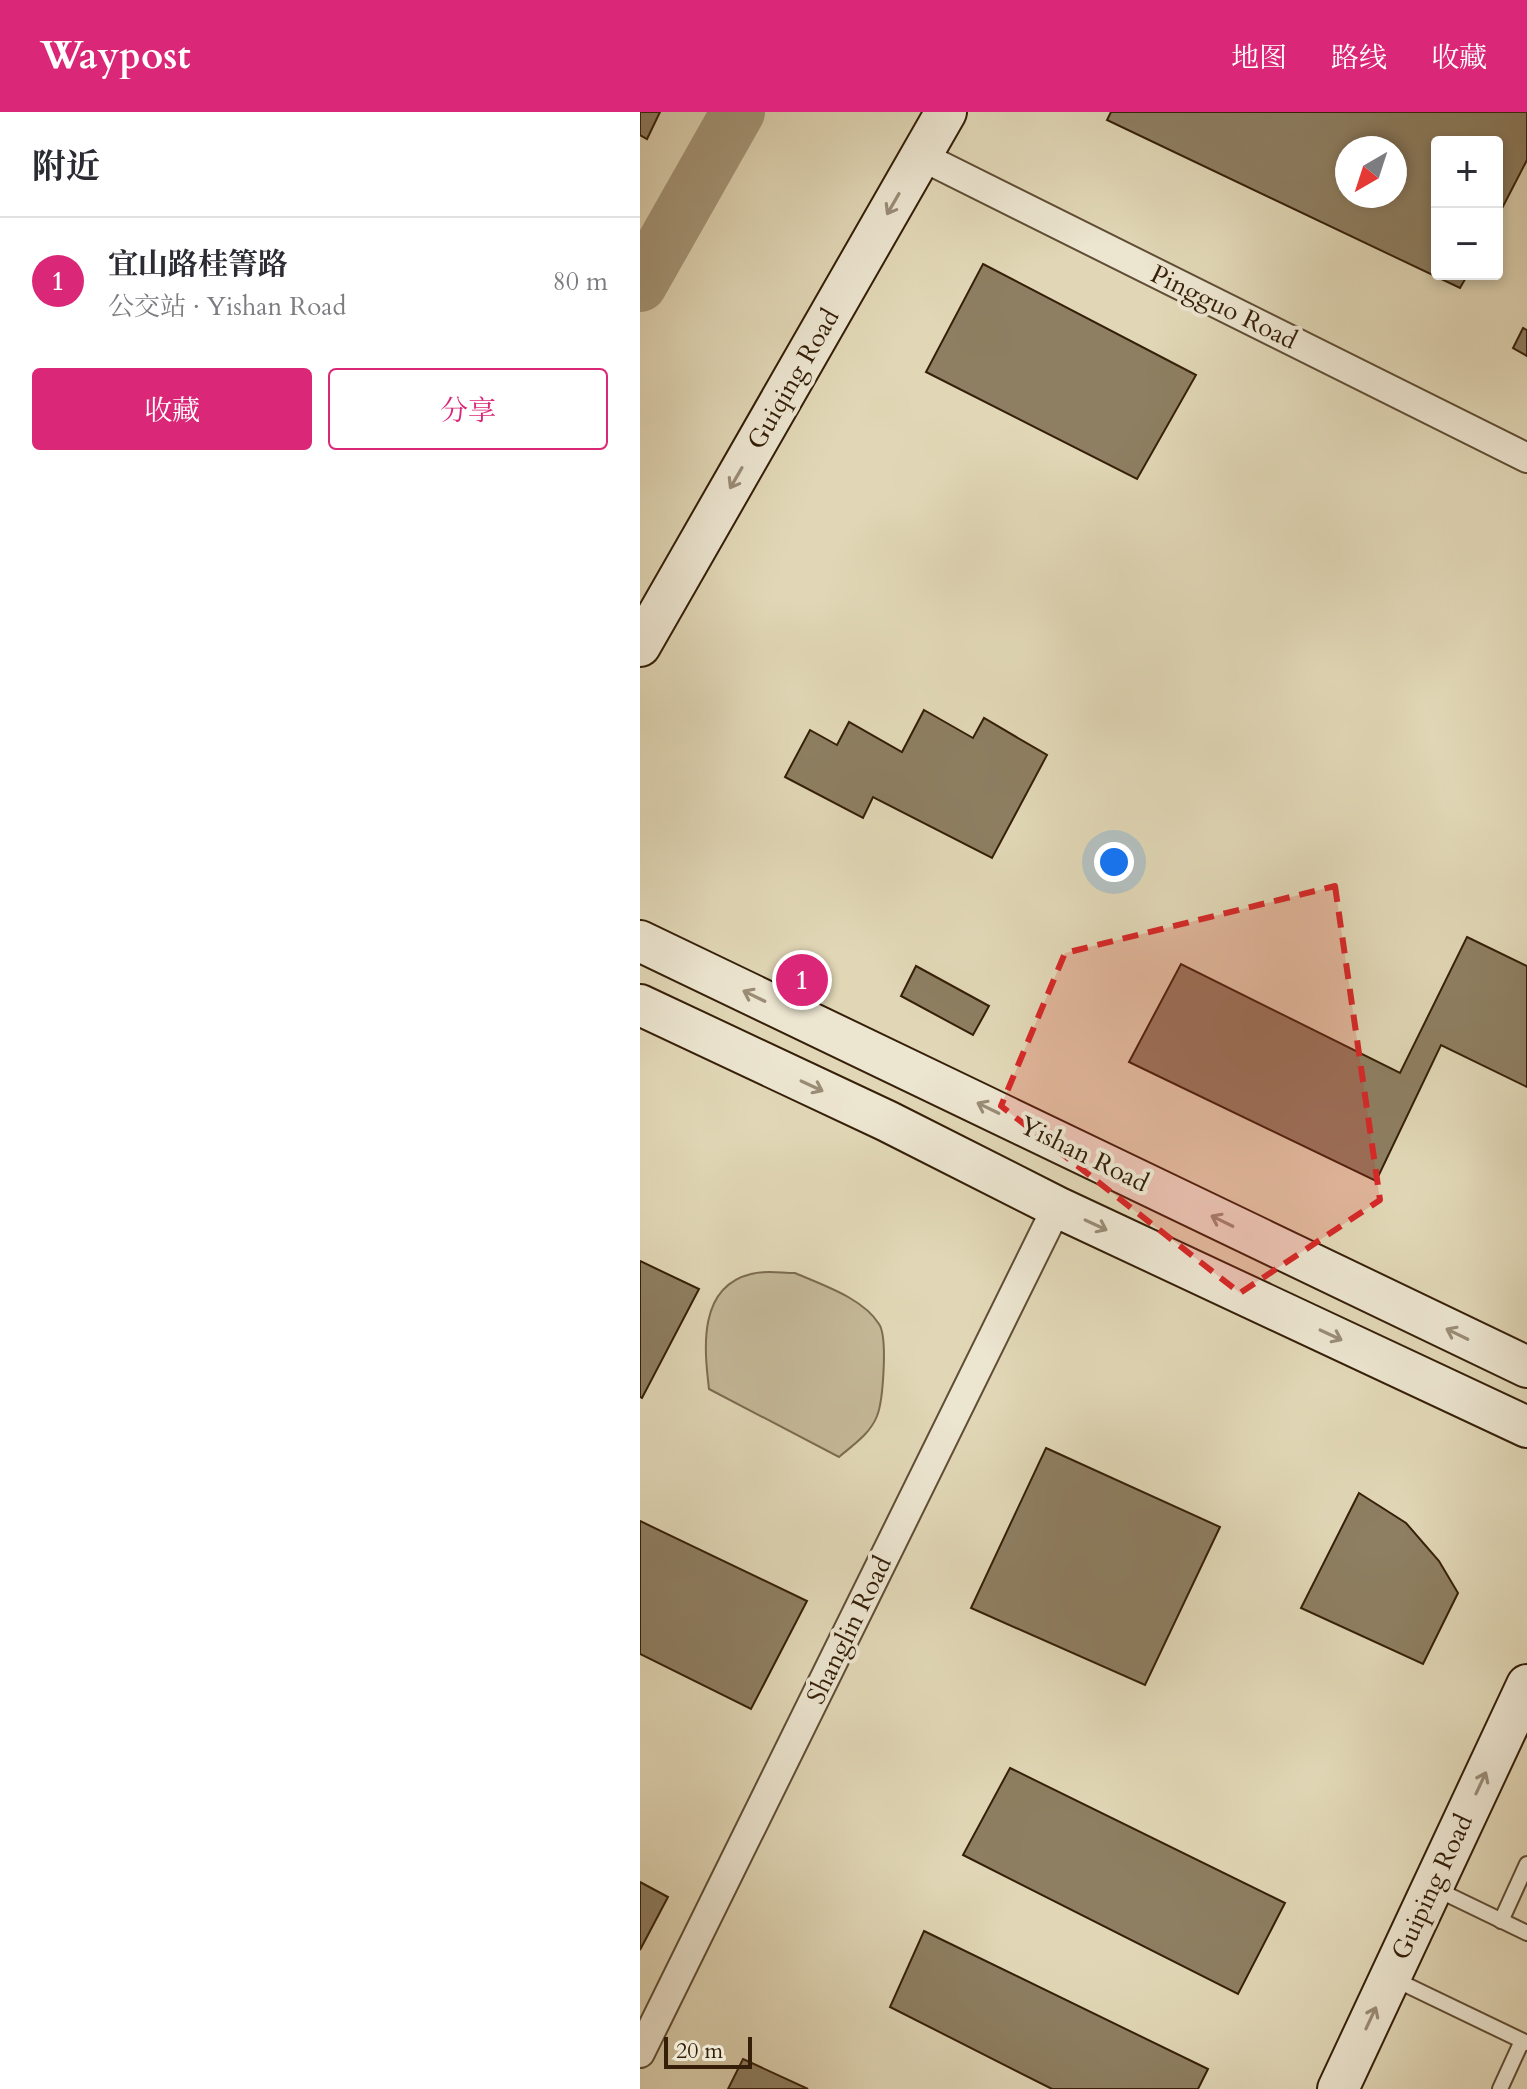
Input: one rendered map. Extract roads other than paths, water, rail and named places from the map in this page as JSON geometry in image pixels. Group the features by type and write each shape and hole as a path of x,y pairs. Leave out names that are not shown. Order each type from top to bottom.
{"main road":[{"name":"Guiqing Road","path":"640,646 946,112"},
{"name":"Yishan Road","path":"640,941 1527,1367"},
{"path":"640,1005 887,1121 1057,1207 1527,1427"},
{"name":"Guiping Road","path":"1338,2089 1527,1685"}],"street":[{"name":"Pingguo Road","path":"921,156 1527,458"},
{"name":"Shanglin Road","path":"640,2053 1057,1207"}],"lane":[{"path":"1501,1921 1527,1864"},
{"path":"1432,1887 1527,1933"},
{"path":"1390,1977 1524,2042 1500,2089"}],"waterway":[{"path":"640,285 738,112"}],"place":[{"name":"宜山路桂箐路","path":"802,980"}]}
